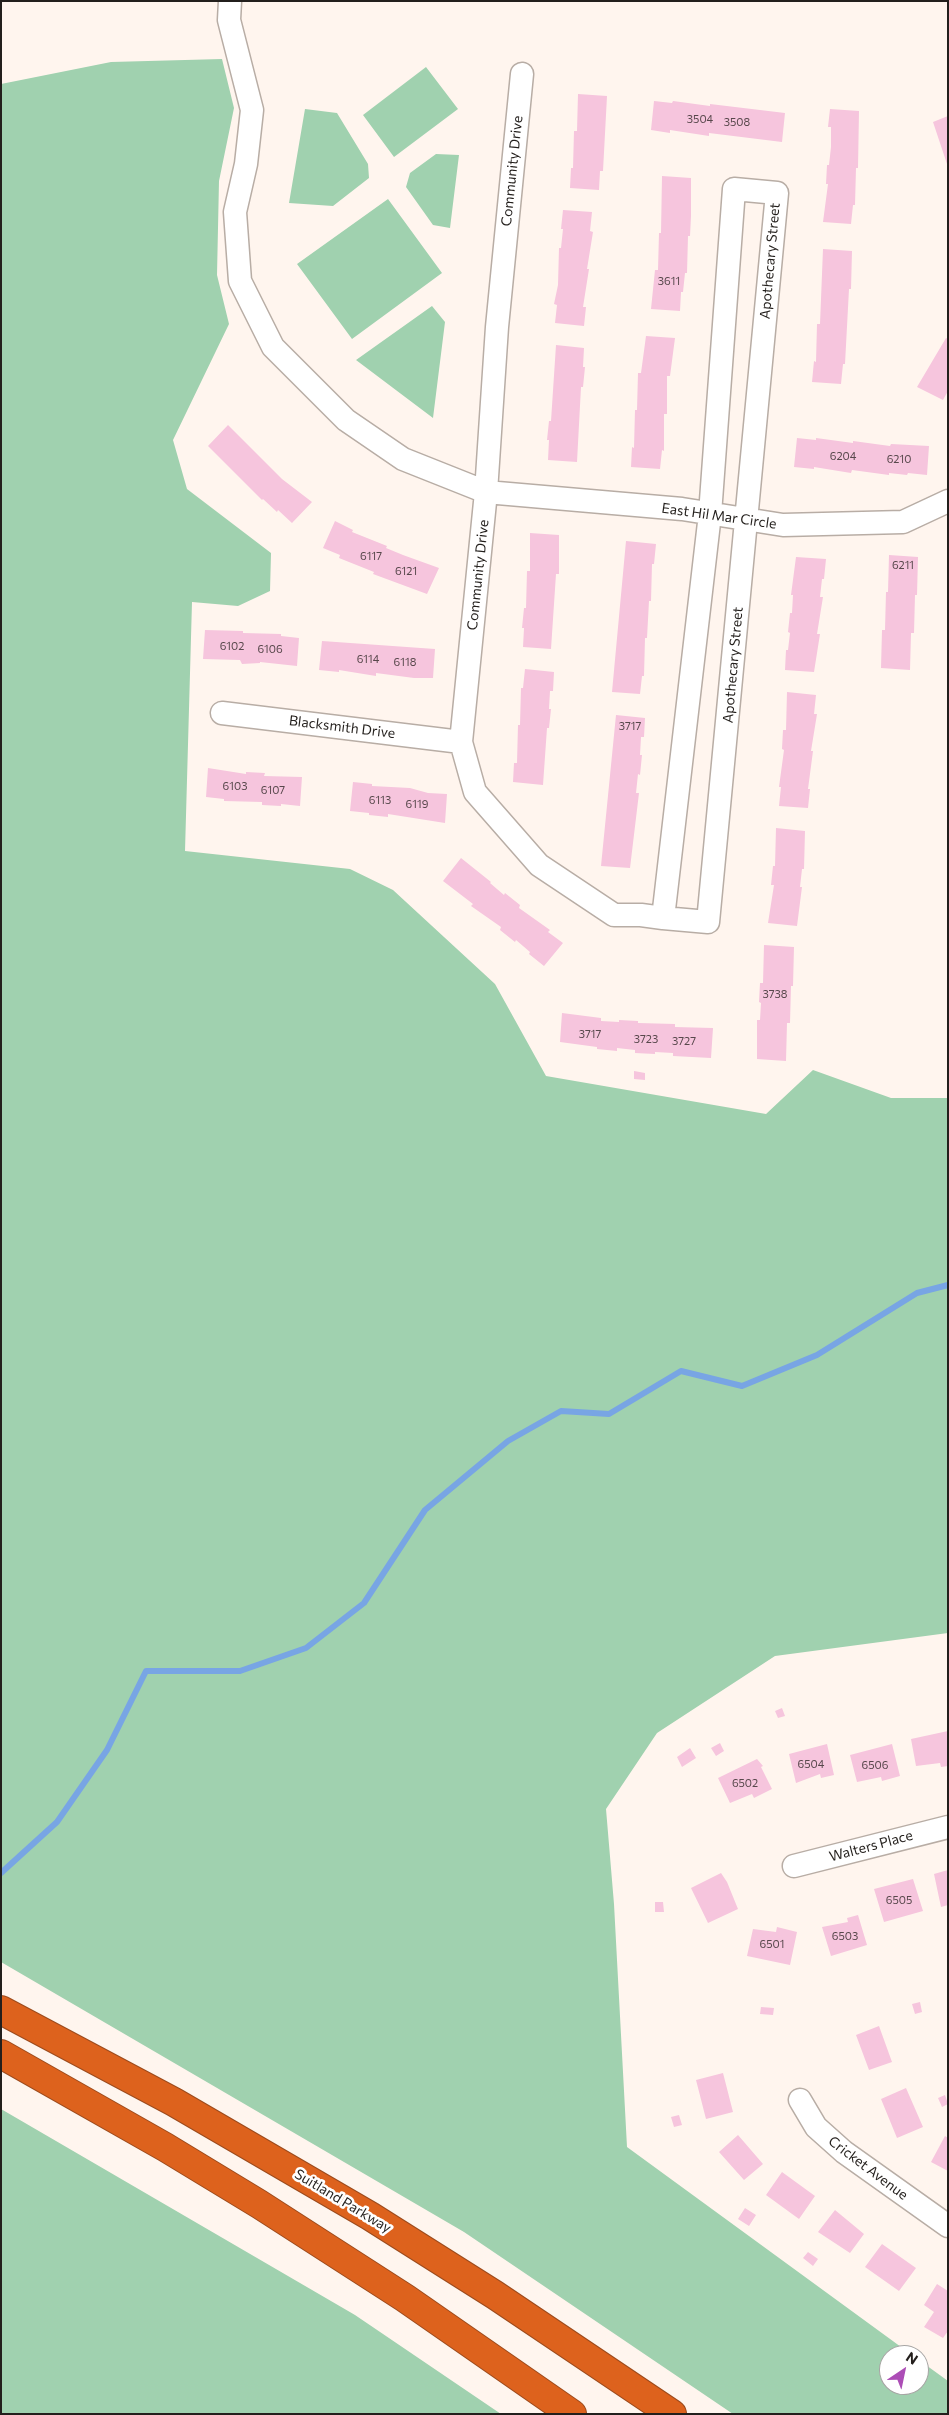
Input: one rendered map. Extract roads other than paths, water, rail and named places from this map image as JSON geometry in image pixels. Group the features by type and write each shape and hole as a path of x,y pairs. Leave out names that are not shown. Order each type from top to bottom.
{"highway":[{"name":"Suitland Parkway","path":"1,2010 182,2107 370,2216 511,2306 672,2414"},
{"path":"1,2054 121,2122 357,2266 572,2414"},
{"path":"1,2073 121,2122"}],"street":[{"name":"East Hil Mar Circle","path":"230,1 229,20 242,63 252,110 246,164 235,212 240,281 273,347 346,420 403,459 486,492 672,508 783,525 903,522 948,502"},
{"name":"Community Drive","path":"522,74 497,326 486,492 461,742 475,792 539,865 614,915 708,922"},
{"name":"Apothecary Street","path":"663,918 710,514 734,189 776,193 708,922"},
{"name":"Blacksmith Drive","path":"222,713 461,742"},
{"name":"Walters Place","path":"794,1866 948,1827"},
{"name":"Cricket Avenue","path":"800,2100 816,2127 844,2152 948,2226"}],"waterway":[{"path":"1,1873 57,1822 107,1750 146,1671 240,1671 306,1648 364,1603 425,1510 508,1441 561,1411 609,1414 681,1371 742,1386 817,1355 917,1293 948,1285"}]}
